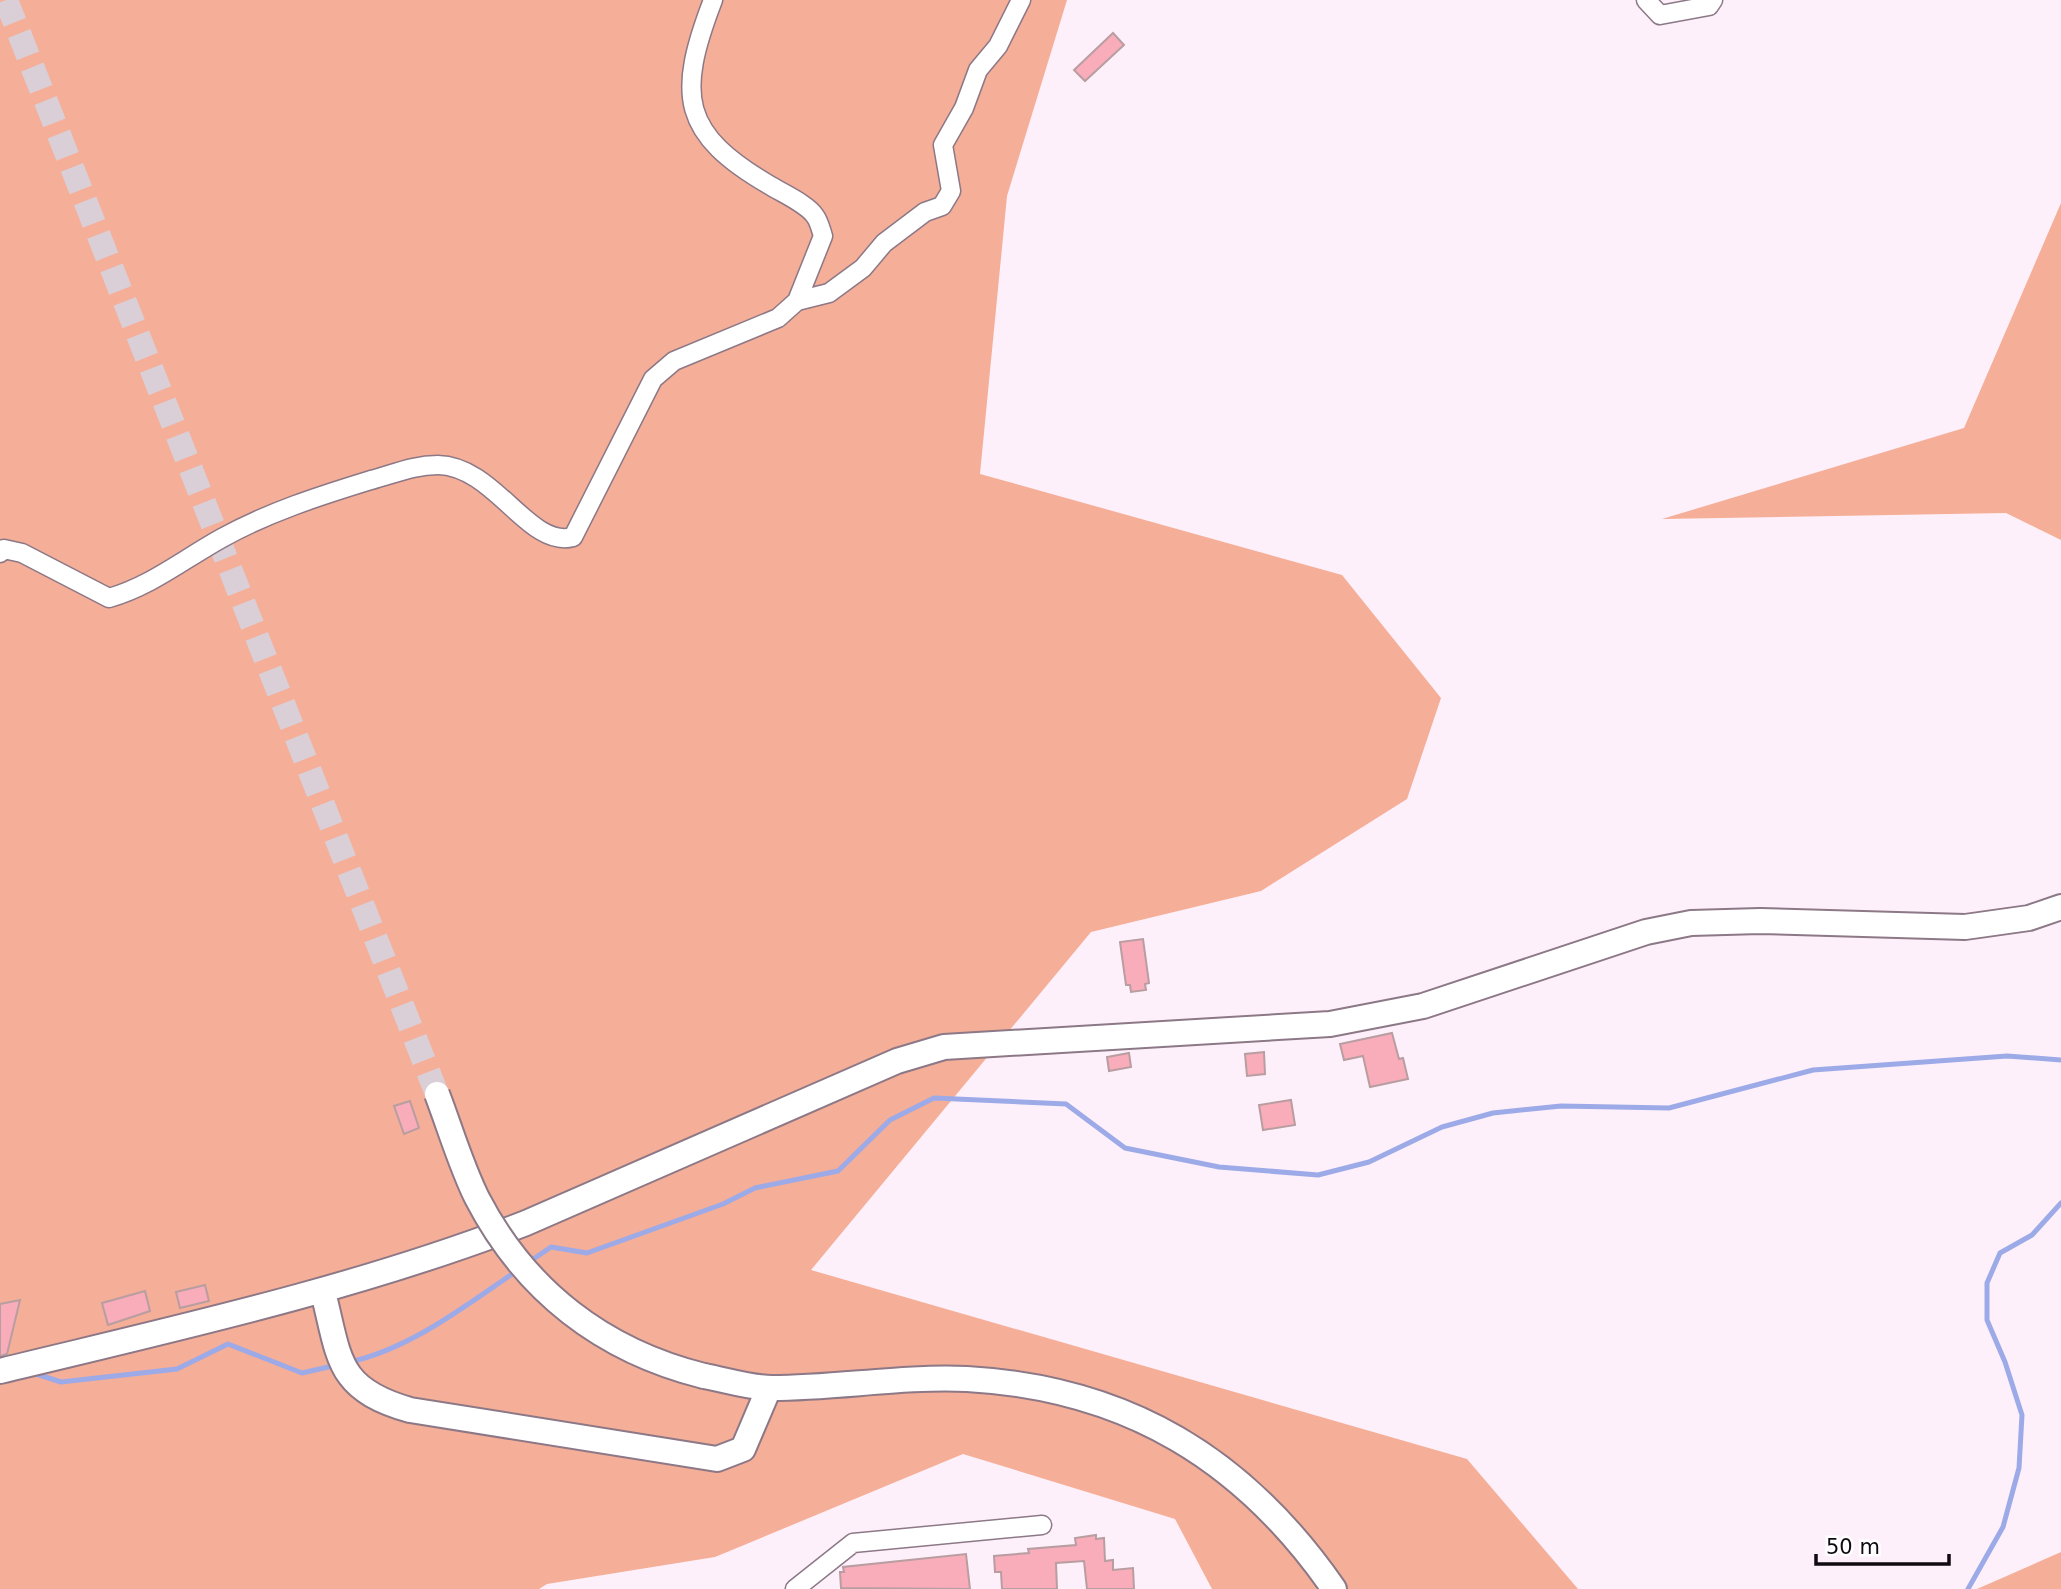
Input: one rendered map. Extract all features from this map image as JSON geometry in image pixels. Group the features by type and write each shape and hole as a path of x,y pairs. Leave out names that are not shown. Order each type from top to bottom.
{"street":[{"path":"0,553 4,549 22,553 109,598 135,591 223,538 296,503 408,467 441,465 478,476 540,533 560,541 573,537 653,379 674,361 778,318 797,301 823,236 815,216 732,163 709,142 697,121 690,93 696,56 713,0"},
{"path":"797,301 829,293 863,268 884,243 925,212 942,206 951,191 943,145 964,108 978,71 998,46 1021,0"},
{"path":"1646,0 1660,15 1709,6 1713,0"},
{"path":"0,1371 323,1292 463,1248 897,1061 944,1046 1330,1024 1423,1006 1646,932 1691,923 1760,921 1965,927 2029,918 2061,907"},
{"path":"437,1094 476,1196 502,1242 525,1272 570,1315 604,1336 666,1367 769,1388 967,1379 1070,1395 1109,1407 1188,1443 1236,1478 1276,1515 1334,1589"},
{"path":"323,1292 343,1370 366,1394 410,1410 717,1459 743,1449 769,1388"},
{"path":"795,1589 853,1543 1042,1525"}],"shaded area":[{"path":"0,0 1067,0 1007,196 980,474 1342,575 1441,698 1407,799 1261,891 1091,932 811,1270 1467,1459 1578,1589 1212,1589 1175,1519 963,1454 715,1557 547,1584 539,1589 0,1589"},
{"path":"2061,203 2061,540 2006,513 1662,519 1964,428"},
{"path":"2061,1552 2061,1589 1977,1589"}],"building":[{"path":"1113,33 1124,45 1085,81 1074,70"},
{"path":"1143,939 1149,983 1145,984 1146,990 1131,992 1130,985 1126,985 1120,942"},
{"path":"1392,1033 1399,1059 1403,1058 1408,1079 1370,1087 1363,1056 1344,1060 1340,1044"},
{"path":"1264,1052 1265,1074 1247,1076 1245,1054"},
{"path":"1129,1053 1131,1067 1109,1071 1107,1057"},
{"path":"1291,1100 1295,1125 1263,1130 1259,1105"},
{"path":"410,1101 419,1128 404,1134 394,1106"},
{"path":"205,1285 209,1301 180,1308 176,1292"},
{"path":"145,1291 150,1311 108,1325 102,1303"},
{"path":"20,1300 7,1354 0,1356 0,1304"},
{"path":"1096,1535 1096,1539 1104,1538 1105,1561 1113,1560 1113,1570 1133,1568 1134,1589 1087,1589 1084,1561 1056,1563 1057,1589 1002,1589 1001,1572 995,1572 994,1556 1029,1553 1028,1549 1076,1545 1075,1538"},
{"path":"966,1554 970,1589 841,1588 840,1572 844,1572 843,1567"}],"waterway":[{"path":"529,1262 551,1247 587,1253 723,1204 755,1188 838,1171 890,1120 934,1098 1066,1104 1125,1148 1219,1167 1318,1175 1369,1162 1442,1127 1493,1113 1561,1106 1669,1108 1813,1070 2007,1056 2061,1060"},
{"path":"1968,1589 2003,1527 2019,1468 2022,1415 2005,1362 1987,1320 1987,1283 2000,1253 2032,1235 2061,1203"},
{"path":"350,1362 395,1347 417,1336 518,1270"},
{"path":"33,1373 61,1382 177,1369 228,1344 302,1373 337,1365"}],"tunnel":[{"path":"6,0 437,1094"}]}
